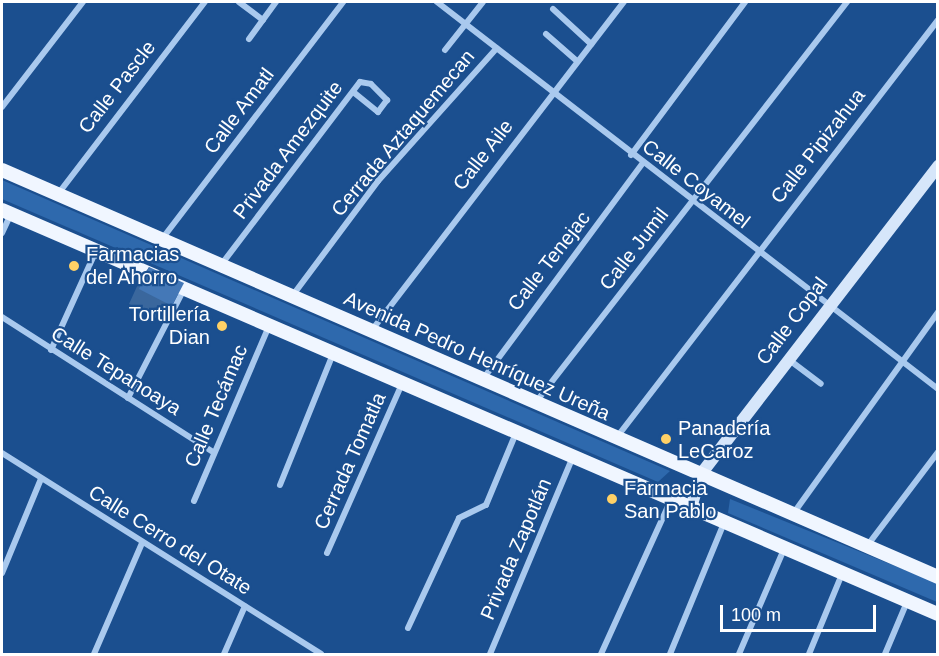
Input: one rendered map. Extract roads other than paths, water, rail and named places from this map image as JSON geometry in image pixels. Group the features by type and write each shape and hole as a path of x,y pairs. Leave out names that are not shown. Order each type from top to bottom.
{"main road":[{"name":"Avenida Pedro Henríquez Ureña","path":"2,170 936,575"},
{"path":"6,212 938,614"}],"street":[{"path":"2,107 83,2"},
{"name":"Calle Pascle","path":"57,194 205,2"},
{"path":"238,2 262,20"},
{"path":"249,39 276,2"},
{"name":"Calle Amatl","path":"162,240 343,2"},
{"name":"Calle Coyamel","path":"437,2 756,252 938,388"},
{"path":"445,50 483,2"},
{"name":"Calle Aile","path":"372,331 624,2"},
{"path":"631,155 745,2"},
{"name":"Calle Jumil","path":"535,402 847,2"},
{"path":"553,9 591,44"},
{"name":"Calle Pipizahua","path":"617,438 756,252 938,20"},
{"path":"546,34 577,61"},
{"name":"Cerrada Aztaquemecan","path":"292,296 378,181 496,48"},
{"name":"Privada Amezquite","path":"220,265 352,92 366,81 387,100 378,112 352,92"},
{"name":"Calle Tenejac","path":"483,379 642,164"},
{"name":"Calle Copal","path":"692,508 701,474 938,166"},
{"path":"2,234 6,212"},
{"path":"51,350 96,250"},
{"path":"128,398 185,289"},
{"path":"792,514 900,361 938,312"},
{"name":"Calle Tepanoaya","path":"2,317 213,452"},
{"name":"Calle Tecámac","path":"194,501 269,325"},
{"path":"280,485 333,353"},
{"path":"788,359 820,384"},
{"name":"Cerrada Tomatla","path":"327,553 403,383"},
{"path":"408,628 459,518 486,505 516,432"},
{"path":"867,547 938,452"},
{"name":"Calle Cerro del Otate","path":"2,453 321,654"},
{"name":"Privada Zapotlán","path":"490,654 573,457"},
{"path":"2,573 41,479"},
{"path":"601,654 672,499"},
{"path":"670,654 725,522"},
{"path":"94,654 142,543"},
{"path":"739,654 784,548"},
{"path":"809,654 843,573"},
{"path":"885,654 908,601"},
{"path":"224,654 245,606"}],"place":[{"name":"Farmacias del Ahorro","path":"74,266"},
{"name":"Tortillería Dian","path":"222,326"},
{"name":"Panadería LeCaroz","path":"666,439"},
{"name":"Farmacia San Pablo","path":"612,499"}]}
